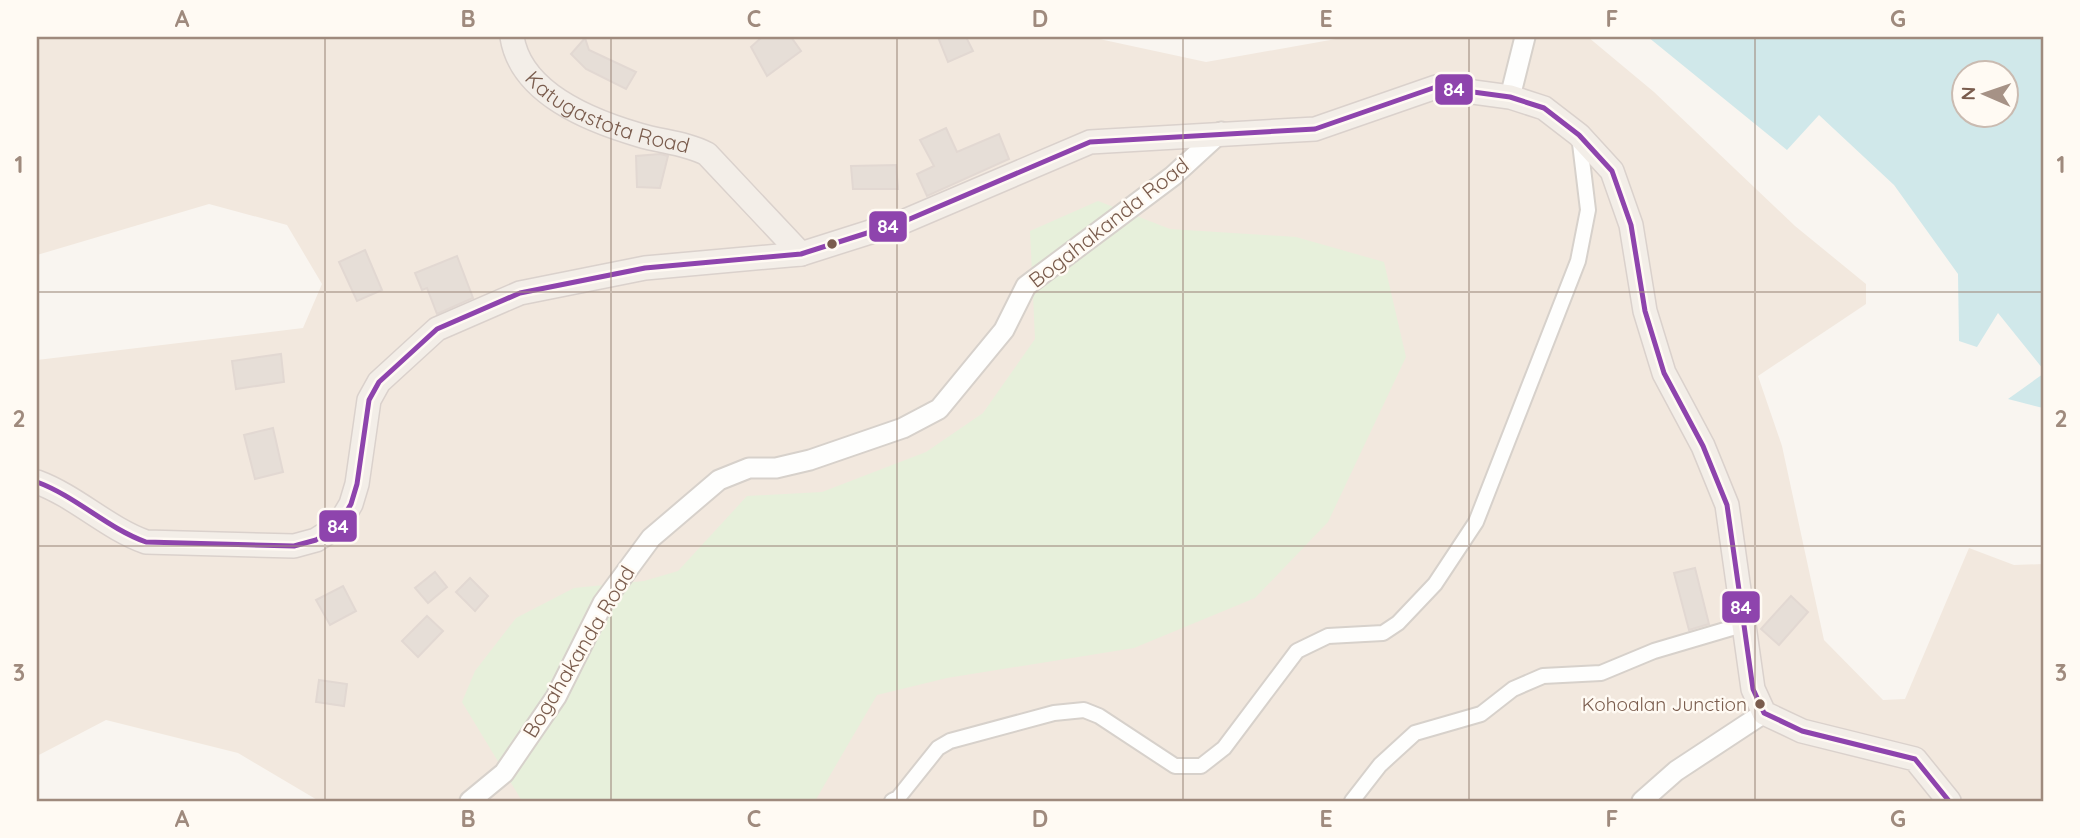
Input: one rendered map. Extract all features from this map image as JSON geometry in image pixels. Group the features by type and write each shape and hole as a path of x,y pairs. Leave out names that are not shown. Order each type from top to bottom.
{"main road":[{"name":"Katugastota Road","path":"512,37 525,69 544,89 567,106 606,124 639,135 692,146 707,154 801,254"},
{"path":"37,482 58,490 128,536 146,542 294,546 316,540 338,526 351,504 357,484 369,400 379,382 437,329 520,293 645,268 801,254 905,221 1090,142 1221,132 1315,129 1436,87 1510,97 1544,108 1579,135 1612,171 1631,225 1645,311 1664,373 1703,446 1727,505 1753,689 1764,713 1802,731 1915,759 1949,801"}],"street":[{"path":"1510,97 1525,37"},
{"name":"Bogahakanda Road","path":"470,801 504,773 556,697 603,603 650,538 719,480 749,468 776,468 810,460 903,428 939,409 1004,330 1026,286 1173,176 1221,132"},
{"path":"892,801 898,798 937,748 950,741 1054,713 1084,710 1099,716 1175,766 1201,766 1224,748 1297,651 1328,636 1383,633 1398,623 1435,584 1476,522 1578,261 1588,210 1579,135"},
{"path":"1352,801 1380,765 1415,733 1481,714 1513,689 1543,676 1601,673 1654,651 1742,625"},
{"path":"1642,801 1676,771 1764,713"}],"shaded area":[{"path":"37,37 1090,37 1206,62 1347,37 1588,37 1654,92 1795,226 1866,284 1866,304 1758,376 1782,446 1824,640 1883,700 1905,699 1969,548 2014,565 2043,564 2043,801 319,801 238,753 106,720 37,756 37,360 303,328 322,284 287,225 209,204 37,255"}],"green space":[{"path":"1098,201 1170,229 1296,237 1384,262 1406,357 1328,522 1255,598 1134,648 947,678 877,695 815,801 522,801 462,702 475,671 516,618 574,588 644,581 678,571 747,496 822,492 926,452 983,413 1035,339 1030,231"}],"water":[{"path":"1648,37 2043,37 2043,369 1998,313 1977,347 1959,341 1958,274 1894,185 1819,115 1787,150"},
{"path":"2043,374 2043,408 2008,399"}],"building":[{"path":"762,37 791,37 801,51 767,76 751,47"},
{"path":"938,37 966,37 973,51 948,62"},
{"path":"585,38 589,50 636,72 626,89 586,69 571,54"},
{"path":"946,128 957,152 999,134 1009,159 927,196 917,174 934,166 920,140"},
{"path":"636,156 668,156 660,188 637,187"},
{"path":"896,165 898,189 853,189 851,166"},
{"path":"365,250 382,290 357,301 339,262"},
{"path":"457,256 473,298 437,314 427,288 422,290 415,273"},
{"path":"281,354 284,382 236,389 232,361"},
{"path":"273,428 283,472 255,479 244,435"},
{"path":"1695,568 1709,624 1689,630 1674,573"},
{"path":"435,572 447,587 428,603 415,588"},
{"path":"470,578 488,596 475,611 456,592"},
{"path":"343,586 356,611 330,625 316,600"},
{"path":"1791,596 1808,612 1779,645 1761,629"},
{"path":"427,616 443,631 418,657 402,641"},
{"path":"319,680 347,684 344,706 316,702"}],"transit line":[{"name":"84","path":"37,482 52,488 118,529 146,542 294,546 316,540 338,526 351,504 357,484 369,400 379,382 437,329 520,293 645,268 801,254 905,221 1090,142 1315,129 1436,87 1510,97 1544,108 1579,135 1612,171 1631,225 1645,311 1664,373 1703,446 1727,505 1753,689 1764,713 1802,731 1915,759 1949,801"}],"place":[{"name":"Kohoalan Junction","path":"1760,704"}]}
